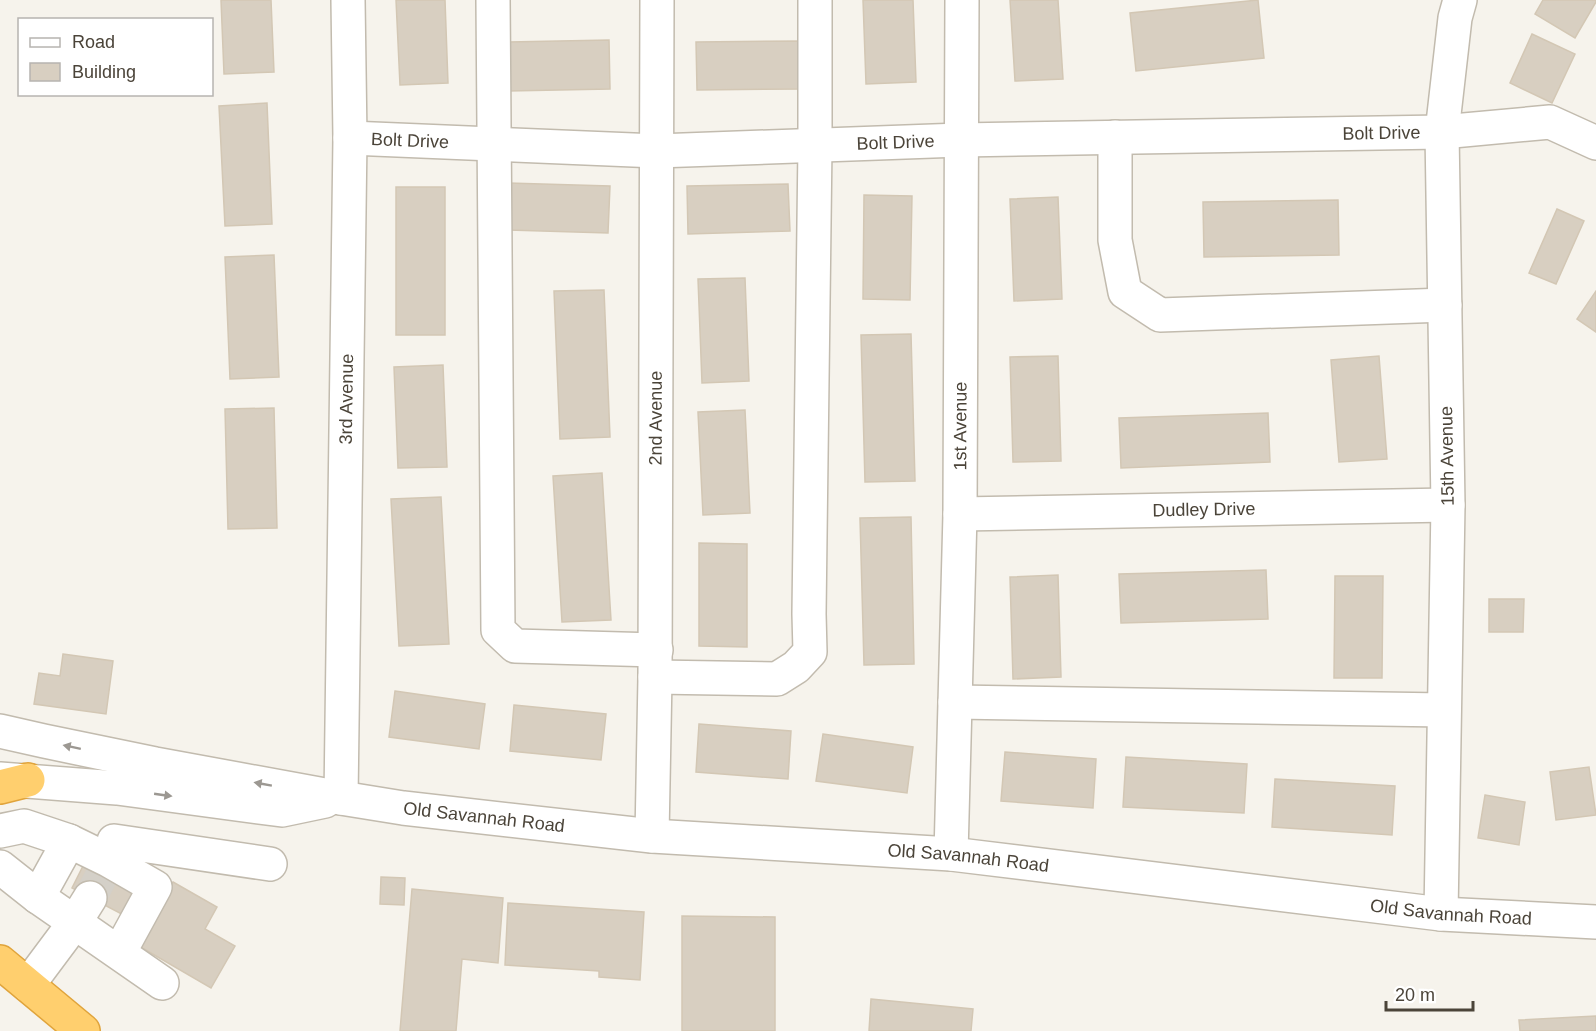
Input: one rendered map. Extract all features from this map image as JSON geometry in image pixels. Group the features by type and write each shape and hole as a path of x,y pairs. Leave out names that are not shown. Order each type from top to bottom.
{"highway":[{"path":"0,952 28,985"},
{"path":"0,962 83,1031"}],"street":[{"name":"3rd Avenue","path":"341,798 350,138 348,0"},
{"path":"493,0 498,630 515,646 777,679 796,667 810,652 815,0"},
{"name":"2nd Avenue","path":"652,836 656,664 657,0"},
{"name":"1st Avenue","path":"951,854 960,514 962,0"},
{"name":"15th Avenue","path":"1441,914 1448,505 1442,132 1455,18 1460,0"},
{"name":"Bolt Drive","path":"350,138 657,152 960,140 1442,132 1550,122 1596,143"},
{"path":"1115,137 1114,240 1125,292 1160,315 1445,305"},
{"name":"Dudley Drive","path":"960,514 1448,505"},
{"path":"955,702 1444,710"},
{"name":"Old Savannah Road","path":"0,731 155,764 404,808 652,836 951,854 1441,914 1596,922"},
{"name":"Old Savannah Road","path":"9,782 117,788 282,810 341,798"},
{"path":"28,985 98,878 117,788"},
{"path":"0,831 24,826 69,841 98,878 120,953 162,983"},
{"path":"38,897 69,841"},
{"path":"38,897 98,878 270,864"},
{"path":"0,867 38,897"},
{"path":"98,878 155,887 120,953"}],"building":[{"path":"221,0 271,0 274,72 224,74"},
{"path":"396,0 445,0 448,83 400,85"},
{"path":"863,0 913,0 916,82 866,84"},
{"path":"1010,0 1058,0 1063,79 1015,81"},
{"path":"1258,0 1264,58 1136,71 1130,13"},
{"path":"1543,0 1596,0 1596,2 1575,38 1535,14"},
{"path":"1532,34 1575,54 1552,103 1510,83"},
{"path":"609,40 610,89 506,91 505,42"},
{"path":"800,41 800,89 697,90 696,42"},
{"path":"267,103 272,224 225,226 219,106"},
{"path":"507,183 610,186 608,233 505,230"},
{"path":"788,184 790,231 688,234 687,186"},
{"path":"396,187 445,187 445,335 396,335"},
{"path":"864,195 912,196 910,300 863,299"},
{"path":"1058,197 1062,299 1014,301 1010,199"},
{"path":"1338,200 1339,255 1204,257 1203,202"},
{"path":"1557,209 1584,221 1556,284 1529,273"},
{"path":"274,255 279,377 230,379 225,257"},
{"path":"745,278 749,381 702,383 698,279"},
{"path":"604,290 610,437 560,439 554,291"},
{"path":"1596,291 1596,332 1577,319"},
{"path":"911,334 915,481 865,482 861,335"},
{"path":"1058,356 1061,461 1013,462 1010,357"},
{"path":"1379,356 1387,459 1339,462 1331,360"},
{"path":"443,365 447,467 398,468 394,367"},
{"path":"274,408 277,528 228,529 225,409"},
{"path":"745,410 750,513 703,515 698,412"},
{"path":"1268,413 1270,462 1121,468 1119,418"},
{"path":"602,473 611,620 562,622 553,476"},
{"path":"441,497 449,644 399,646 391,499"},
{"path":"911,517 914,664 864,665 860,518"},
{"path":"699,543 747,544 747,647 699,646"},
{"path":"1266,570 1268,619 1121,623 1119,574"},
{"path":"1058,575 1061,677 1013,679 1010,577"},
{"path":"1335,576 1383,576 1382,678 1334,678"},
{"path":"1489,599 1524,599 1523,632 1489,632"},
{"path":"63,654 113,661 106,714 34,704 39,673 60,676"},
{"path":"395,691 485,704 479,749 389,737"},
{"path":"514,705 606,714 601,760 510,751"},
{"path":"699,724 791,731 788,779 696,772"},
{"path":"823,734 913,747 907,793 816,781"},
{"path":"1005,752 1096,759 1093,808 1001,801"},
{"path":"1126,757 1247,764 1244,813 1123,807"},
{"path":"1589,767 1596,815 1556,820 1550,772"},
{"path":"1275,779 1395,786 1392,835 1272,827"},
{"path":"1485,795 1525,802 1519,845 1478,838"},
{"path":"85,862 147,894 133,920 72,888"},
{"path":"381,877 405,878 404,905 380,904"},
{"path":"173,882 217,907 205,929 235,946 211,988 137,945"},
{"path":"412,889 503,898 498,963 462,959 456,1031 400,1031"},
{"path":"508,903 644,912 640,980 599,977 599,971 505,965"},
{"path":"682,916 775,917 775,1031 682,1031"},
{"path":"871,999 973,1009 971,1031 869,1031"},
{"path":"1596,1016 1596,1031 1520,1031 1519,1020"}],"tunnel":[{"path":"90,898 104,871"}]}
